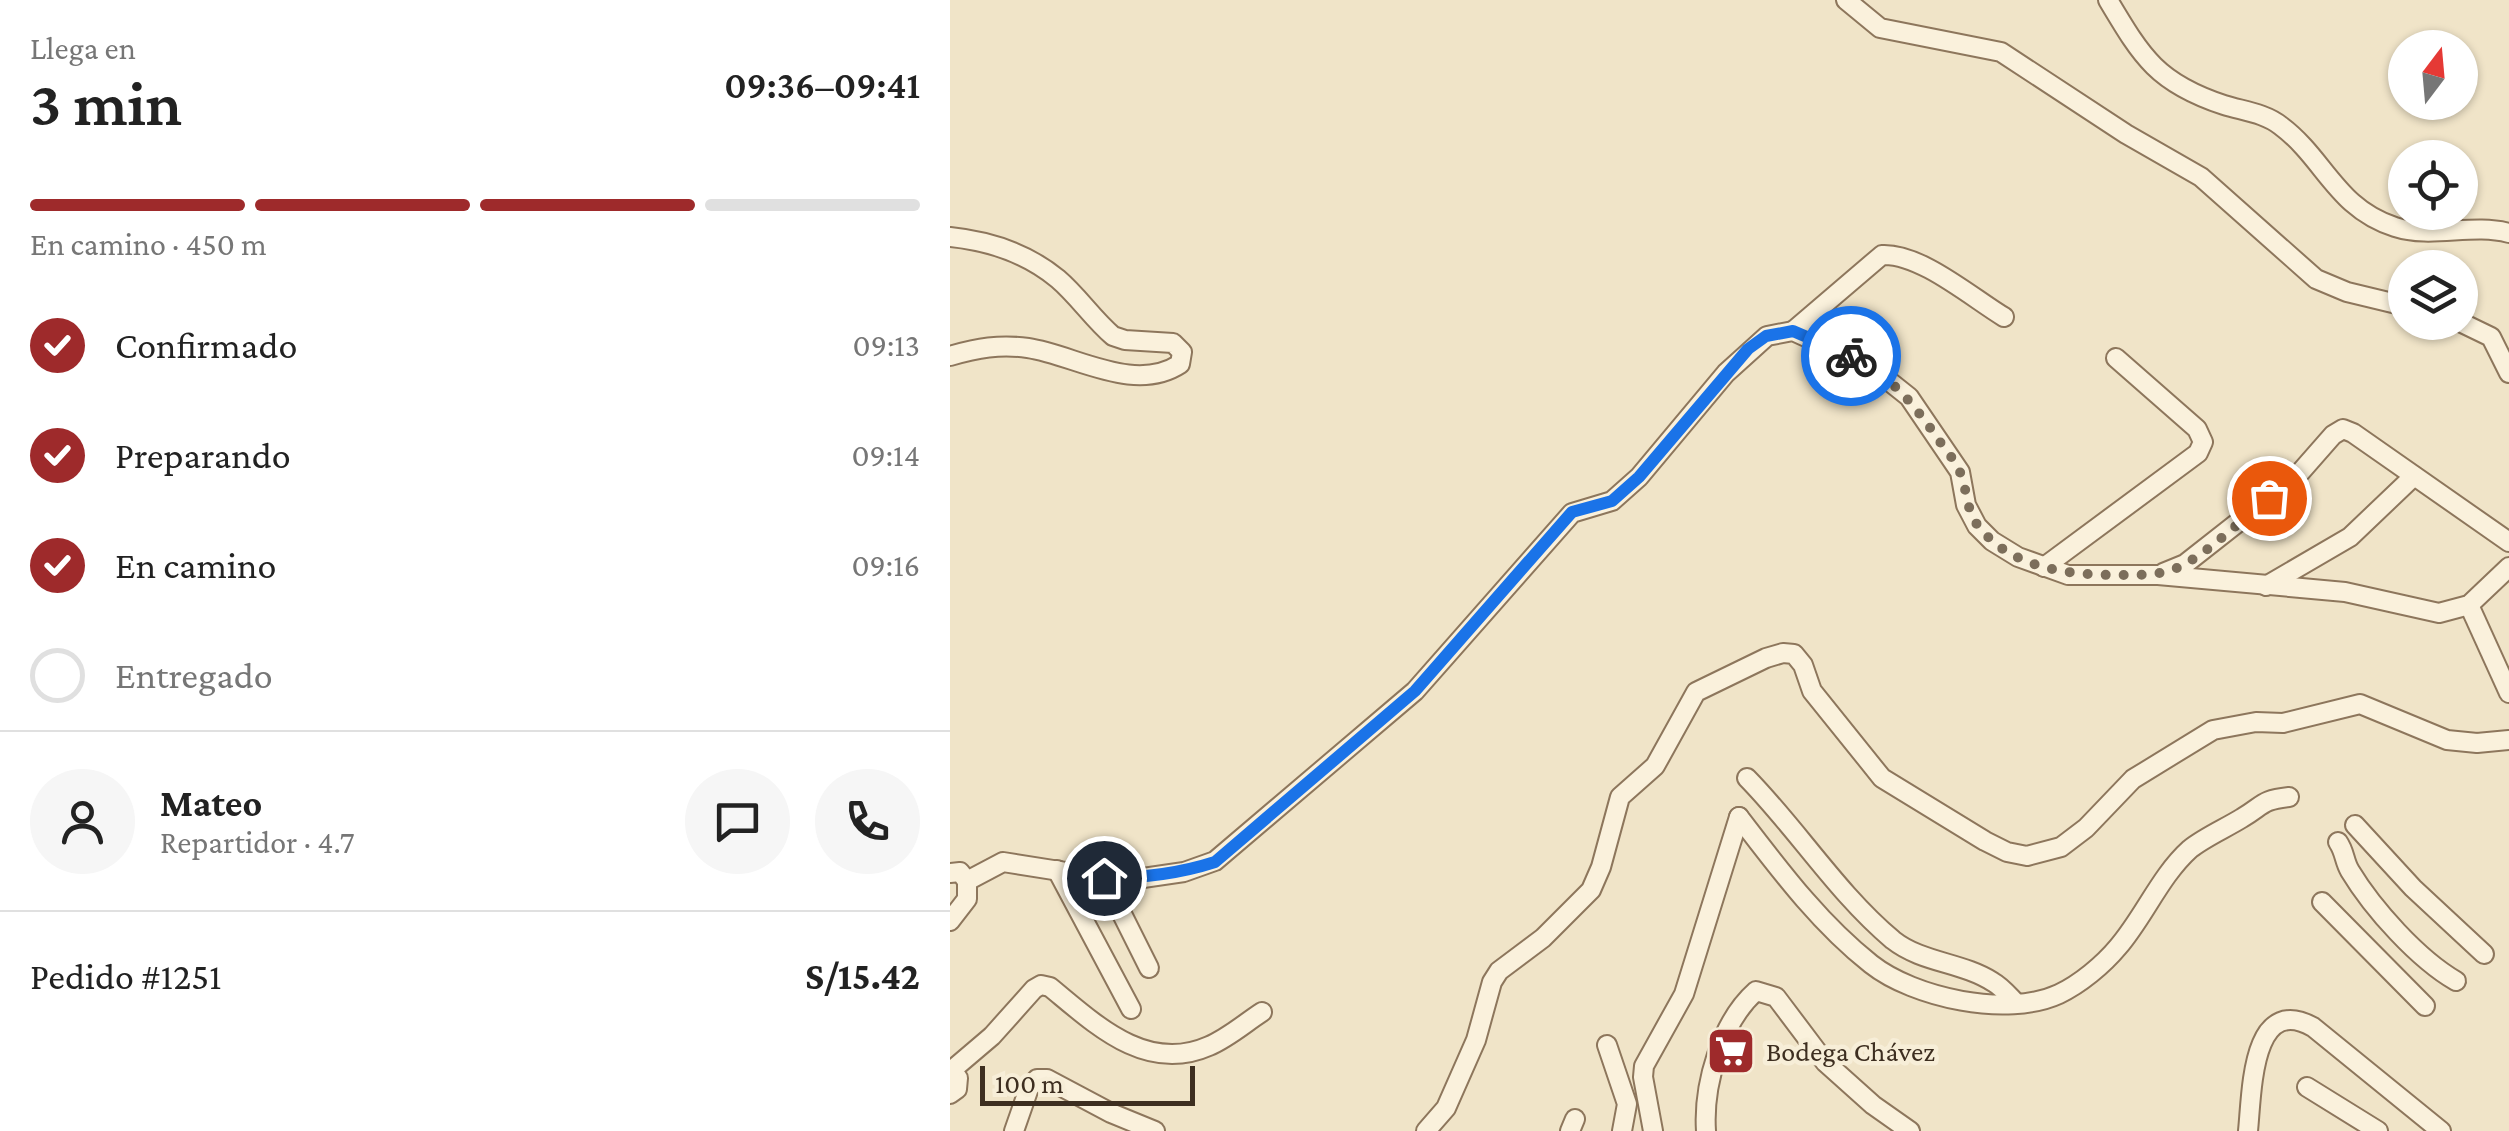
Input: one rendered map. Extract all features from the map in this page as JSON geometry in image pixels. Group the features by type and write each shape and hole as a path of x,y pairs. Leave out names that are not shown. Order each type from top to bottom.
{"street":[{"path":"1846,0 1880,28 2002,52 2126,134 2202,177 2316,279 2388,302"},
{"path":"2108,0 2140,54 2158,74 2207,98 2282,126 2345,199 2365,214 2397,228 2430,232 2491,228 2509,234"},
{"path":"950,237 978,240 1016,253 1058,279 1112,336 1172,343 1182,352 1180,364 1167,373 1110,373 1034,348 1008,345 985,346 950,356"},
{"path":"950,921 967,899 959,877 1004,862 1104,878 1143,878 1184,872 1215,862 1415,691 1572,512 1612,501 1639,477 1748,349 1766,336 1793,331 1882,255 1897,254 1932,269 2004,317"},
{"path":"1793,331 1870,366 1909,397 1960,472 1966,504 1977,526 2018,557 2068,574 2158,575 2346,592 2438,613 2469,604 2509,567"},
{"path":"2478,331 2491,337 2509,372"},
{"path":"2044,566 2198,453 2203,442 2197,429 2116,358"},
{"path":"2158,575 2185,564 2297,476 2333,434 2342,429 2509,542"},
{"path":"2266,586 2350,537 2414,476"},
{"path":"2469,604 2509,694"},
{"path":"1426,1131 1446,1108 1454,1091 1499,971 1542,938 1591,890 1620,797 1654,766 1696,692 1766,658 1794,654 1804,665 1812,691 1882,778 1985,841 2027,856 2062,846 2086,828 2133,779 2213,730 2256,722 2283,722 2360,704 2447,740 2508,744"},
{"path":"1746,778 1856,905 1897,943 1996,983 2016,1003"},
{"path":"1653,1131 1644,1066 1684,994 1740,818 1799,895 1873,966 1912,986 1966,1005 2016,1003 2057,995 2094,970 2119,946 2190,850 2266,800 2289,797"},
{"path":"2355,824 2413,888 2484,954"},
{"path":"2338,842 2346,852 2348,868 2399,932 2432,968 2456,981"},
{"path":"1057,870 1131,1008"},
{"path":"1104,878 1149,968"},
{"path":"2322,902 2425,1006"},
{"path":"950,1094 957,1089 958,1078 951,1069 992,1036 1042,985 1050,986 1107,1033 1154,1053 1209,1046 1262,1012"},
{"path":"1706,1131 1705,1098 1720,1052 1741,1004 1756,991 1776,997 1825,1062 1873,1105 1910,1131"},
{"path":"2248,1131 2252,1084 2264,1037 2272,1025 2282,1020 2300,1020 2441,1131"},
{"path":"1606,1045 1627,1104 1622,1131"},
{"path":"1014,1131 1030,1088 1037,1079 1047,1078 1110,1113 1155,1131"},
{"path":"2307,1087 2378,1131"}],"way so far":[{"path":"1851,356 1909,397 1960,472 1966,504 1977,526 2018,557 2044,566 2068,574 2158,575 2185,564 2269,498"}],"place":[{"name":"Bodega Chávez","path":"1731,1051"}],"route":[{"path":"1104,878 1143,878 1184,872 1215,862 1415,691 1572,512 1612,501 1639,477 1726,373 1766,336 1793,331 1851,356"}]}
